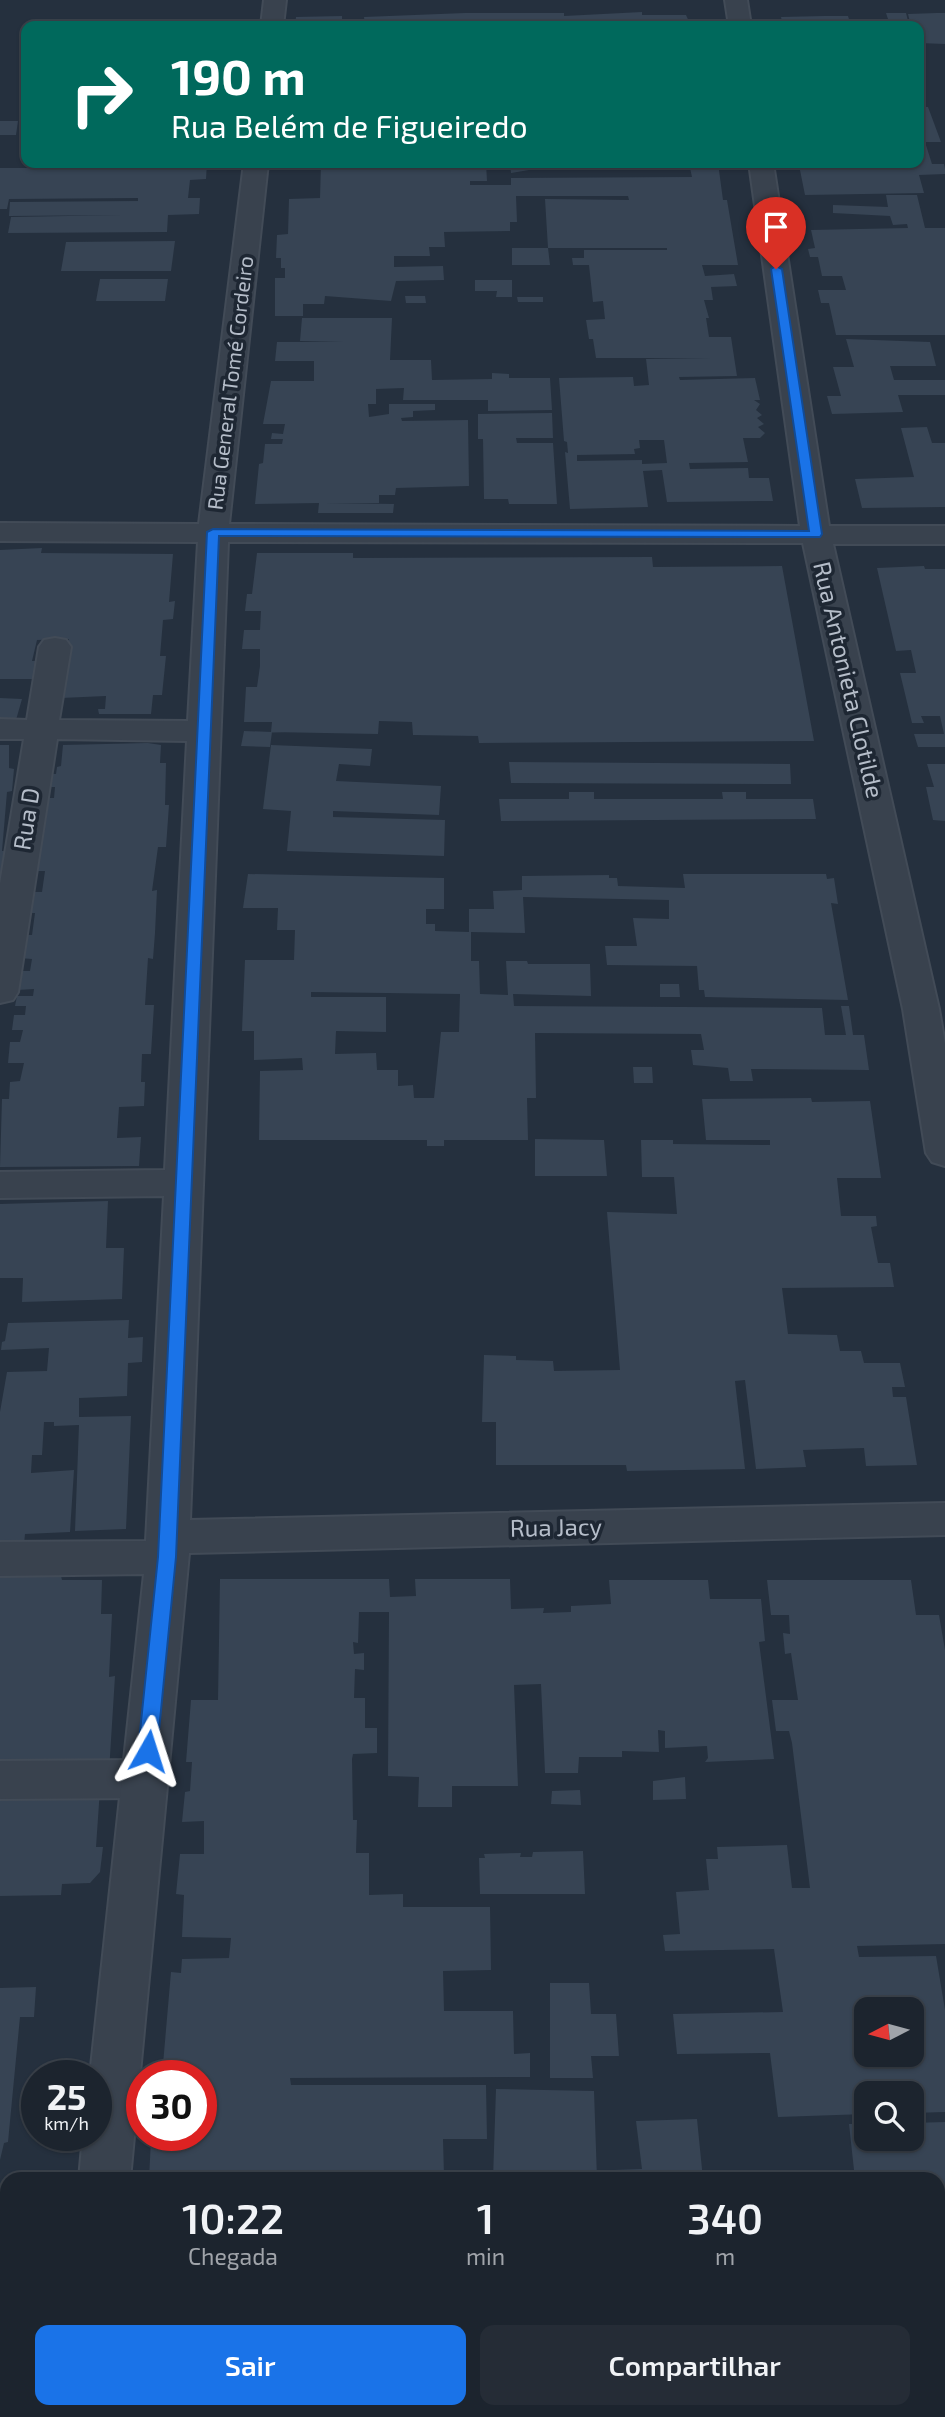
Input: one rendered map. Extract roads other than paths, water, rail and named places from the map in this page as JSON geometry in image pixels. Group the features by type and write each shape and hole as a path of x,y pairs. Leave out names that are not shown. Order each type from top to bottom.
{"street":[{"path":"273,21 275,0"},
{"path":"736,0 739,21"},
{"name":"Rua General Tomé Cordeiro","path":"105,2172 167,1547 213,532 255,168"},
{"name":"Rua Antonieta Clotilde","path":"762,168 816,534 921,1009 945,1153"},
{"path":"0,532 945,535"},
{"name":"Rua D","path":"0,992 55,647"},
{"path":"0,729 205,730"},
{"path":"0,1185 185,1183"},
{"name":"Rua Jacy","path":"0,1559 167,1547 945,1519"},
{"path":"0,1780 145,1779"}]}
